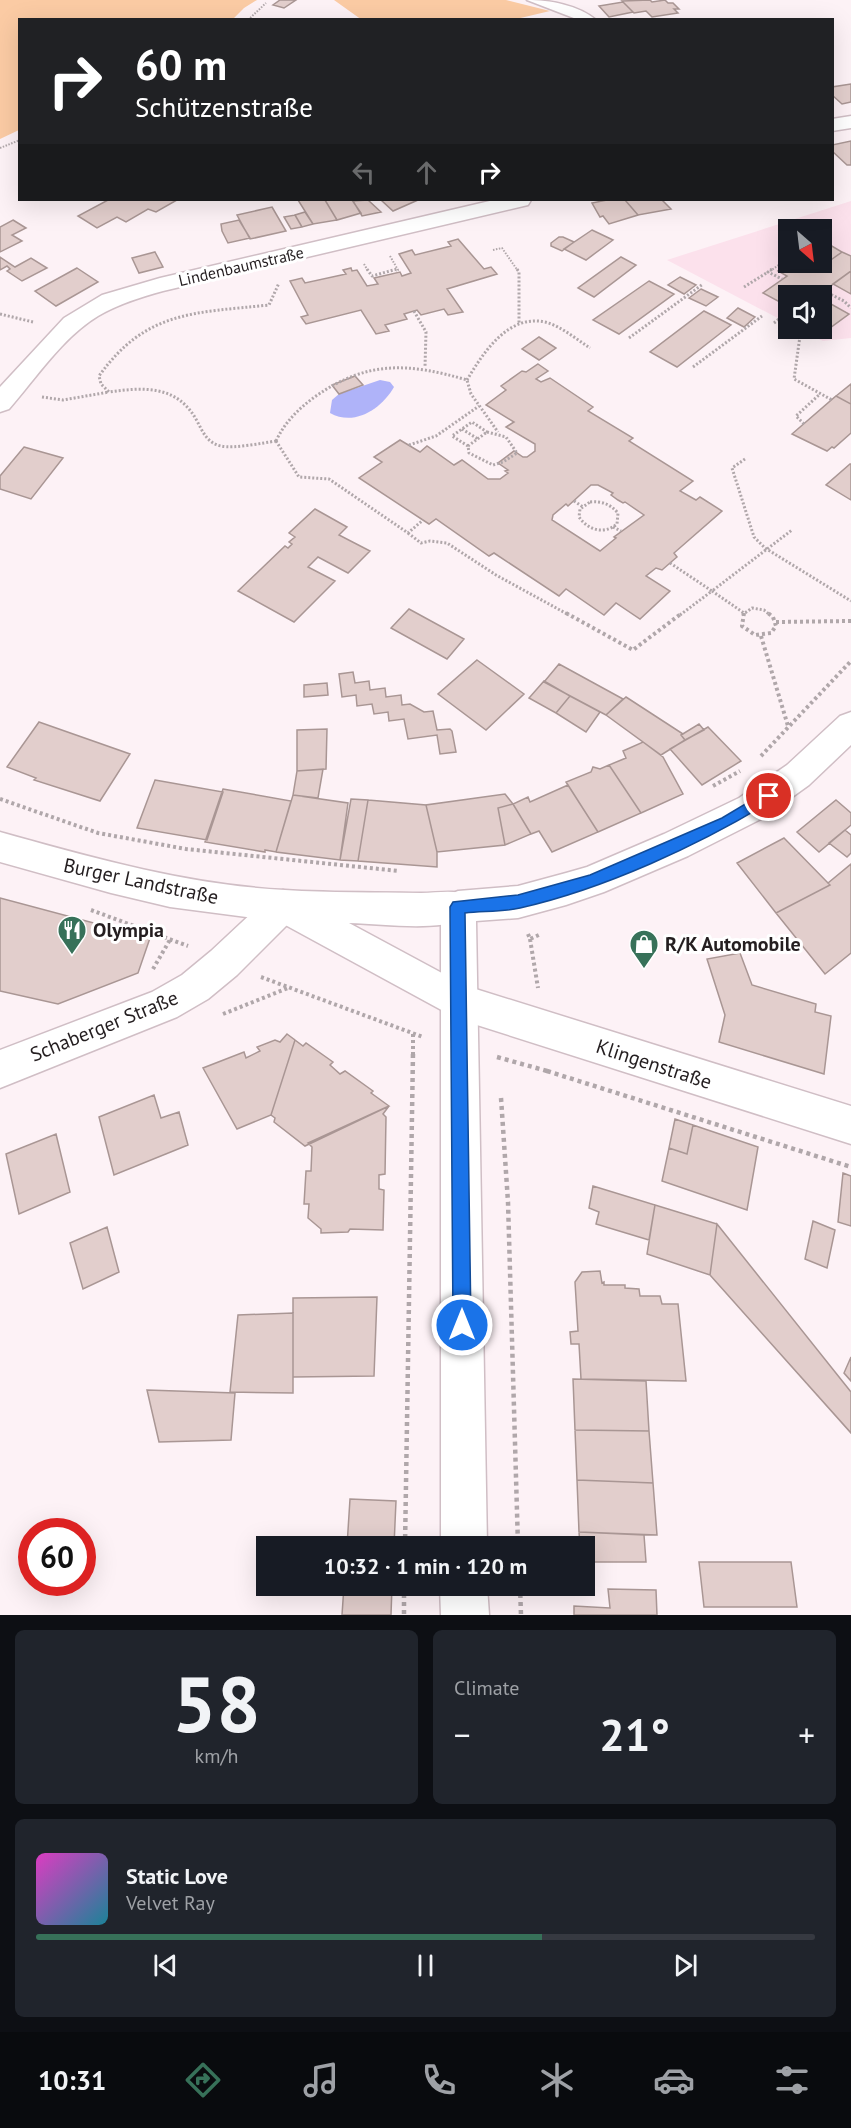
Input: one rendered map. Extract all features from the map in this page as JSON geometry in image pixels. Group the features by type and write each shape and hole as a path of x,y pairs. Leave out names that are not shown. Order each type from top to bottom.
{"main road":[{"path":"834,125 851,122"},
{"name":"Lindenbaumstraße","path":"0,403 73,323 91,310 119,297 160,285 516,201"},
{"name":"Burger Landstraße","path":"0,847 100,875 170,891 283,906 428,909 518,902 592,881 676,845 751,808 798,775 851,725"},
{"name":"Burger Landstraße","path":"283,906 458,1001"},
{"name":"Schaberger Straße","path":"0,1069 164,1005 195,987 224,963 283,906"},
{"path":"458,907 464,1536"},
{"name":"Klingenstraße","path":"458,1001 851,1125"},
{"path":"464,1596 465,1615"}],"lane":[{"path":"533,0 566,9 586,18"}],"path":[{"path":"250,18 266,3"},
{"path":"0,148 18,141"},
{"path":"493,250 502,248 519,272 519,323"},
{"path":"744,286 778,265"},
{"path":"768,272 782,279"},
{"path":"629,338 703,284"},
{"path":"832,295 844,301 851,308"},
{"path":"109,392 101,384 99,376 114,354 141,333 185,317 226,310"},
{"path":"414,311 426,332 424,368"},
{"path":"693,367 762,316"},
{"path":"774,323 778,320"},
{"path":"498,432 487,432 472,422 452,436 468,446 470,453 486,465 500,465 517,453 514,443 498,432 471,394 467,380 483,353 519,323 544,322 590,348"},
{"path":"800,339 794,379 832,400"},
{"path":"276,441 286,423 330,385 359,373 403,366 424,368 467,380"},
{"path":"39,397 63,400 143,388 167,393 189,407 210,442 223,447 276,441"},
{"path":"804,424 796,416 820,394"},
{"path":"409,445 436,436 479,406"},
{"path":"462,429 478,439"},
{"path":"468,446 487,432"},
{"path":"276,441 299,477 329,479 421,543 430,541 447,543 496,575 633,650 765,548 792,530"},
{"path":"745,459 732,468 754,537 765,548 851,600"},
{"path":"574,501 583,507"},
{"path":"613,527 619,518 618,513 610,505 597,501 583,507 578,513 584,526 596,531 613,527 621,531"},
{"path":"408,533 423,520"},
{"path":"670,563 744,613"},
{"path":"752,608 764,610 776,622 774,630 761,636 750,633 742,626 741,618 744,613 752,608"},
{"path":"776,622 850,623"},
{"path":"761,636 788,727"},
{"path":"763,755 851,661"},
{"path":"0,799 98,833 175,847 405,872"},
{"path":"405,1536 413,1033"},
{"path":"499,1057 499,1068"},
{"path":"547,1071 851,1167"},
{"path":"501,1091 508,1213 518,1536"},
{"path":"404,1596 404,1615"},
{"path":"520,1596 521,1615"}],"shaded area":[{"path":"0,0 257,0 234,18 18,18 18,130 0,139"},
{"path":"334,0 506,0 550,11 520,18 359,18"},
{"path":"851,201 851,338 823,341 819,339 832,339 832,285 778,285 778,318 667,260 778,224 778,273 832,273 832,219 795,219"}],"water":[{"path":"380,380 390,382 394,387 375,408 349,418 330,413 332,400 339,394"}],"building":[{"path":"280,0 296,0 284,8 273,5"},
{"path":"650,0 652,2 665,0 673,3 679,9 674,9 678,13 652,17 646,11 634,13 622,1"},
{"path":"623,2 633,12 609,17 599,6"},
{"path":"851,84 851,102 842,104 834,97 834,87"},
{"path":"851,141 851,165 847,165 834,153 834,145"},
{"path":"106,201 175,201 156,212 148,209 126,222 117,217 97,228 78,216"},
{"path":"299,201 326,201 337,220 313,224"},
{"path":"326,201 353,201 361,213 337,220"},
{"path":"353,201 369,201 381,212 362,216"},
{"path":"382,201 416,201 393,211"},
{"path":"626,201 638,215 609,224 603,216 600,217 592,203"},
{"path":"626,201 663,201 671,209 638,215"},
{"path":"272,207 286,231 250,239 237,215"},
{"path":"305,212 313,224 302,227 295,215"},
{"path":"295,215 302,227 291,229 284,217"},
{"path":"13,220 26,228 12,235 22,241 0,252 0,227"},
{"path":"239,220 250,238 228,243 221,224"},
{"path":"592,230 613,240 586,260 564,249"},
{"path":"559,237 574,242 562,251 551,246 551,243"},
{"path":"458,239 484,269 491,267 497,274 447,289 463,312 448,315 444,309 421,315 417,310 404,314 407,319 385,325 389,331 376,334 361,310 306,324 301,317 308,315 290,281 302,278 305,283 346,274 343,270 351,268 352,271 357,270 367,286 378,284 374,278 400,272 402,276 411,273 399,254 412,250 415,255 451,246 448,242"},
{"path":"832,246 842,252 832,259"},
{"path":"155,252 163,267 139,273 132,258"},
{"path":"842,252 851,256 851,271 832,285 778,285 778,301 763,293 787,276 782,273 832,273 832,259"},
{"path":"0,257 15,267 31,258 47,268 22,281 7,271 10,269 7,266 0,270"},
{"path":"621,257 636,265 594,297 578,288"},
{"path":"77,268 98,282 56,306 35,291"},
{"path":"851,271 851,294 833,284"},
{"path":"680,277 696,285 684,294 668,285"},
{"path":"649,281 674,294 619,334 593,320"},
{"path":"701,289 718,297 706,306 689,298"},
{"path":"832,305 849,314 832,326"},
{"path":"738,308 755,317 744,327 727,318"},
{"path":"704,311 731,325 677,367 650,352"},
{"path":"539,337 556,348 539,360 522,349"},
{"path":"538,364 548,371 536,379 541,382 550,378 593,407 588,411 633,438 629,441 693,481 680,491 696,500 700,497 722,511 674,553 677,557 662,570 656,568 646,576 670,591 640,619 616,603 604,615 566,589 559,596 494,553 489,556 436,519 429,524 359,478 382,462 374,457 400,440 420,452 427,446 454,465 462,460 488,479 500,479 508,473 505,471 508,470 498,463 514,451 527,457 535,451 535,444 506,427 514,422 486,405 506,390 501,386 522,371 526,372","holes":["591,485 598,485 644,515 614,537 616,538 600,551 552,520 553,515 566,504 568,506"]},
{"path":"355,376 363,385 339,394 332,385"},
{"path":"851,384 851,404 836,396"},
{"path":"836,396 851,404 851,433 834,448 827,451 792,434"},
{"path":"24,447 63,458 31,499 0,489 0,476"},
{"path":"851,464 851,500 826,485"},
{"path":"315,509 347,527 339,535 370,551 348,573 318,557 308,567 335,581 294,622 238,591 285,546 288,548 292,544 289,542 295,537 289,533"},
{"path":"409,609 464,639 447,659 391,628"},
{"path":"477,660 524,694 486,730 438,694"},
{"path":"559,664 623,699 606,715 544,682"},
{"path":"353,672 355,683 369,681 370,690 385,688 386,697 401,695 402,705 410,704 424,712 433,711 437,730 450,729 452,731 456,752 440,754 437,735 408,739 404,719 389,721 388,712 374,714 372,704 357,706 356,695 342,697 339,674"},
{"path":"544,681 570,696 556,713 529,698"},
{"path":"327,683 328,695 304,697 304,685"},
{"path":"570,696 600,712 586,732 556,713"},
{"path":"626,697 683,734 681,735 685,740 661,755 606,715"},
{"path":"39,722 130,754 100,801 34,780 36,778 7,767"},
{"path":"699,724 704,730 685,740 681,735"},
{"path":"708,727 741,761 702,785 670,749"},
{"path":"327,729 326,769 297,771 297,730"},
{"path":"643,742 663,757 683,794 641,813 609,765 626,758 623,751"},
{"path":"609,765 641,813 598,832 566,782 591,772 593,767 600,769"},
{"path":"323,769 318,798 293,795 297,771"},
{"path":"155,780 223,792 207,840 137,828"},
{"path":"568,785 598,832 552,852 539,831 531,834 513,804 528,797 530,802"},
{"path":"223,789 291,801 276,852 205,842"},
{"path":"505,794 513,804 498,808 505,845 437,852 426,805"},
{"path":"293,795 348,803 340,860 276,852"},
{"path":"351,799 368,800 358,861 340,860"},
{"path":"368,800 426,805 437,852 437,867 358,861"},
{"path":"836,800 851,813 851,825 819,852 797,832"},
{"path":"513,804 531,834 505,845 498,808"},
{"path":"845,830 851,835 851,853 847,857 829,843"},
{"path":"784,838 830,885 776,913 737,863"},
{"path":"851,864 851,953 825,974 776,913 830,885 828,883"},
{"name":"Olympia","path":"0,898 150,938 138,973 58,1004 0,991"},
{"path":"740,953 752,985 816,1004 815,1012 831,1016 824,1074 719,1042 725,1015 707,959"},
{"path":"287,1034 295,1040 271,1115 237,1129 203,1068 244,1052 246,1058 260,1051 257,1047 275,1040 280,1042"},
{"path":"295,1040 303,1046 306,1043 333,1062 330,1065 340,1074 345,1071 389,1106 305,1146 274,1122 275,1118 271,1115"},
{"path":"154,1095 161,1118 179,1112 188,1145 114,1175 99,1117"},
{"path":"389,1106 383,1114 386,1117 385,1174 379,1175 379,1189 384,1190 383,1230 350,1229 348,1232 321,1233 321,1229 308,1218 309,1204 304,1204 306,1171 311,1171 312,1147 308,1143"},
{"path":"675,1119 693,1125 687,1154 669,1148"},
{"path":"693,1125 758,1147 747,1210 662,1181 669,1148 687,1154"},
{"path":"56,1134 70,1192 19,1214 6,1154"},
{"path":"843,1173 851,1176 851,1226 838,1222"},
{"path":"593,1186 655,1205 649,1240 596,1224 599,1212 589,1208"},
{"path":"655,1205 717,1224 710,1275 647,1254"},
{"path":"813,1221 835,1230 827,1268 805,1259"},
{"path":"717,1224 851,1392 851,1433 710,1275"},
{"path":"107,1227 119,1272 83,1289 70,1243"},
{"path":"600,1271 604,1285 625,1285 625,1288 639,1289 640,1296 660,1296 662,1304 678,1304 686,1381 581,1379 579,1344 571,1344 570,1332 578,1331 575,1282 582,1272"},
{"path":"377,1297 374,1376 293,1377 293,1298"},
{"path":"293,1313 293,1393 230,1392 238,1315"},
{"path":"851,1357 851,1381 844,1373"},
{"path":"573,1379 646,1381 649,1431 575,1430"},
{"path":"147,1390 235,1393 231,1440 159,1442"},
{"path":"575,1430 649,1431 653,1483 577,1480"},
{"path":"577,1480 653,1483 657,1535 579,1532"},
{"path":"350,1499 396,1501 394,1536 348,1536"},
{"path":"579,1532 644,1535 646,1562 595,1562 595,1536 579,1536"},
{"path":"699,1562 791,1562 797,1607 704,1607"},
{"path":"608,1589 656,1590 657,1615 574,1615 574,1606 610,1608"},
{"path":"343,1596 392,1596 391,1615 342,1615"}],"place":[{"name":"Olympia","path":"72,956"},
{"name":"R/K Automobile","path":"644,970"}],"route":[{"path":"462,1325 458,907 518,902 592,881 726,822 769,796"}]}
